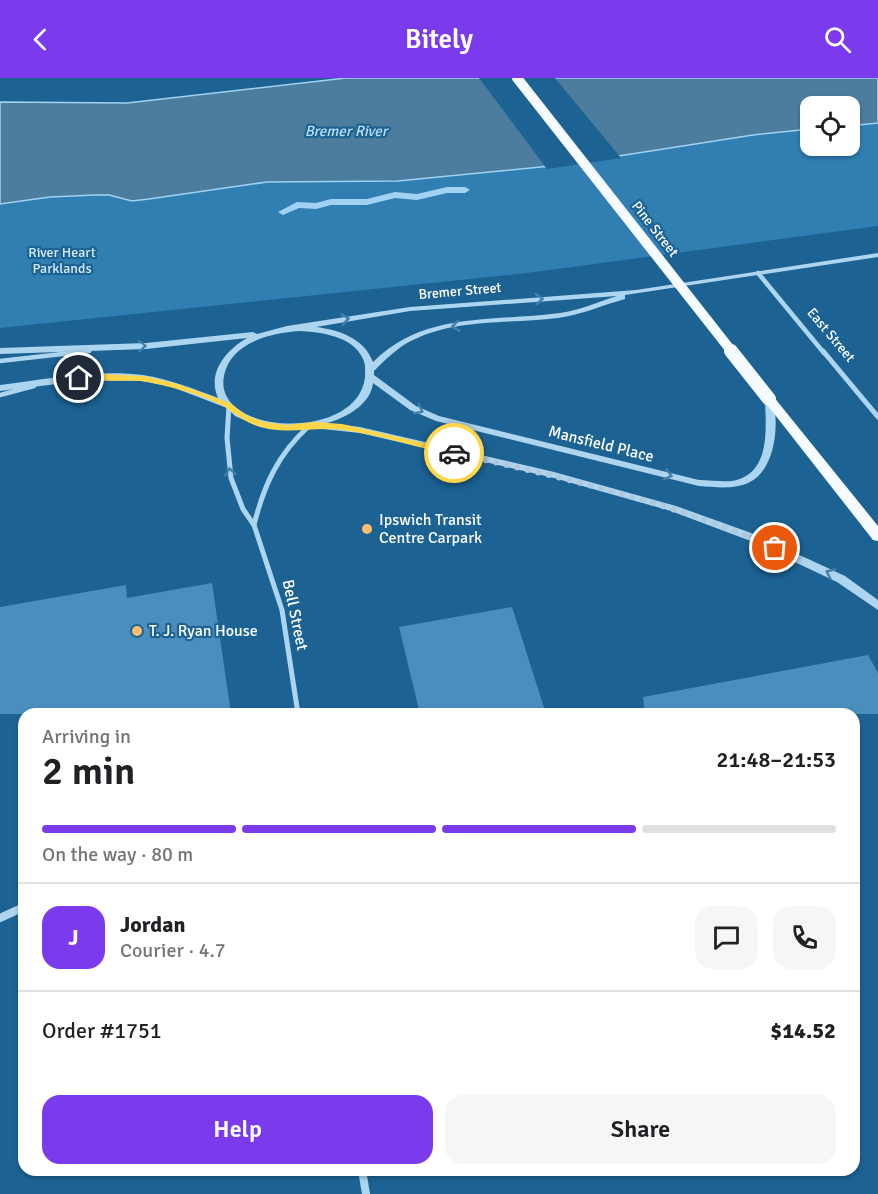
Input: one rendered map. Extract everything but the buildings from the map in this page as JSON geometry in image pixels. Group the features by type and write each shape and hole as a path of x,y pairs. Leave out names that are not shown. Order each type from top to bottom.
{"main road":[{"name":"Pine Street","path":"517,78 769,399"},
{"path":"769,399 872,524 878,536"}],"street":[{"name":"Bremer Street","path":"287,329 410,309 636,292 878,255"},
{"name":"East Street","path":"758,273 878,417"},
{"name":"Bremer Street","path":"371,373 391,348 427,330 563,315 636,292"},
{"path":"0,351 122,347 210,341 287,329 323,330 343,337 365,354 371,373 369,386 358,402 339,416 311,425 286,428 263,425 243,417 228,405 175,386 144,378 101,376 0,388"},
{"path":"228,405 219,386 222,367 228,358 246,342 271,332"},
{"name":"Mansfield Place","path":"371,373 413,408 452,423 699,483 720,484 745,481 756,473 767,458 772,441 769,399"},
{"name":"Bell Street","path":"228,405 227,438 231,478 243,509 254,525 282,610 297,708"},
{"path":"254,525 264,488 274,465 291,442 311,425 360,430 554,475 673,508 751,537 841,579 878,606"},
{"path":"0,918 18,910"},
{"path":"363,1176 366,1194"}],"lane":[{"path":"0,361 122,347"},
{"path":"0,395 57,380"}],"green space":[{"name":"River Heart Parklands","path":"878,123 878,226 527,273 0,328 0,204 50,197 95,195 109,195 132,201 267,182 398,181 800,130 800,156 860,156 860,125"}],"water":[{"name":"Bremer River","path":"346,78 878,78 878,123 860,125 860,96 800,96 800,130 753,135 561,165 398,181 267,182 132,201 109,195 95,195 50,197 0,204 0,102 127,103"}],"pier":[{"path":"479,78 555,78 621,158 547,169"}],"waterway":[{"path":"283,212 297,205 316,206 331,202 367,202 395,195 417,197 447,190 465,190"}],"way so far":[{"path":"454,453 554,475 649,501 716,523 775,548"}],"place":[{"name":"Ipswich Transit Centre Carpark","path":"367,529"},
{"name":"T. J. Ryan House","path":"137,631"}],"route":[{"path":"79,378 124,376 144,378 175,386 227,405 243,417 263,425 286,428 314,425 342,427 454,453"}]}
